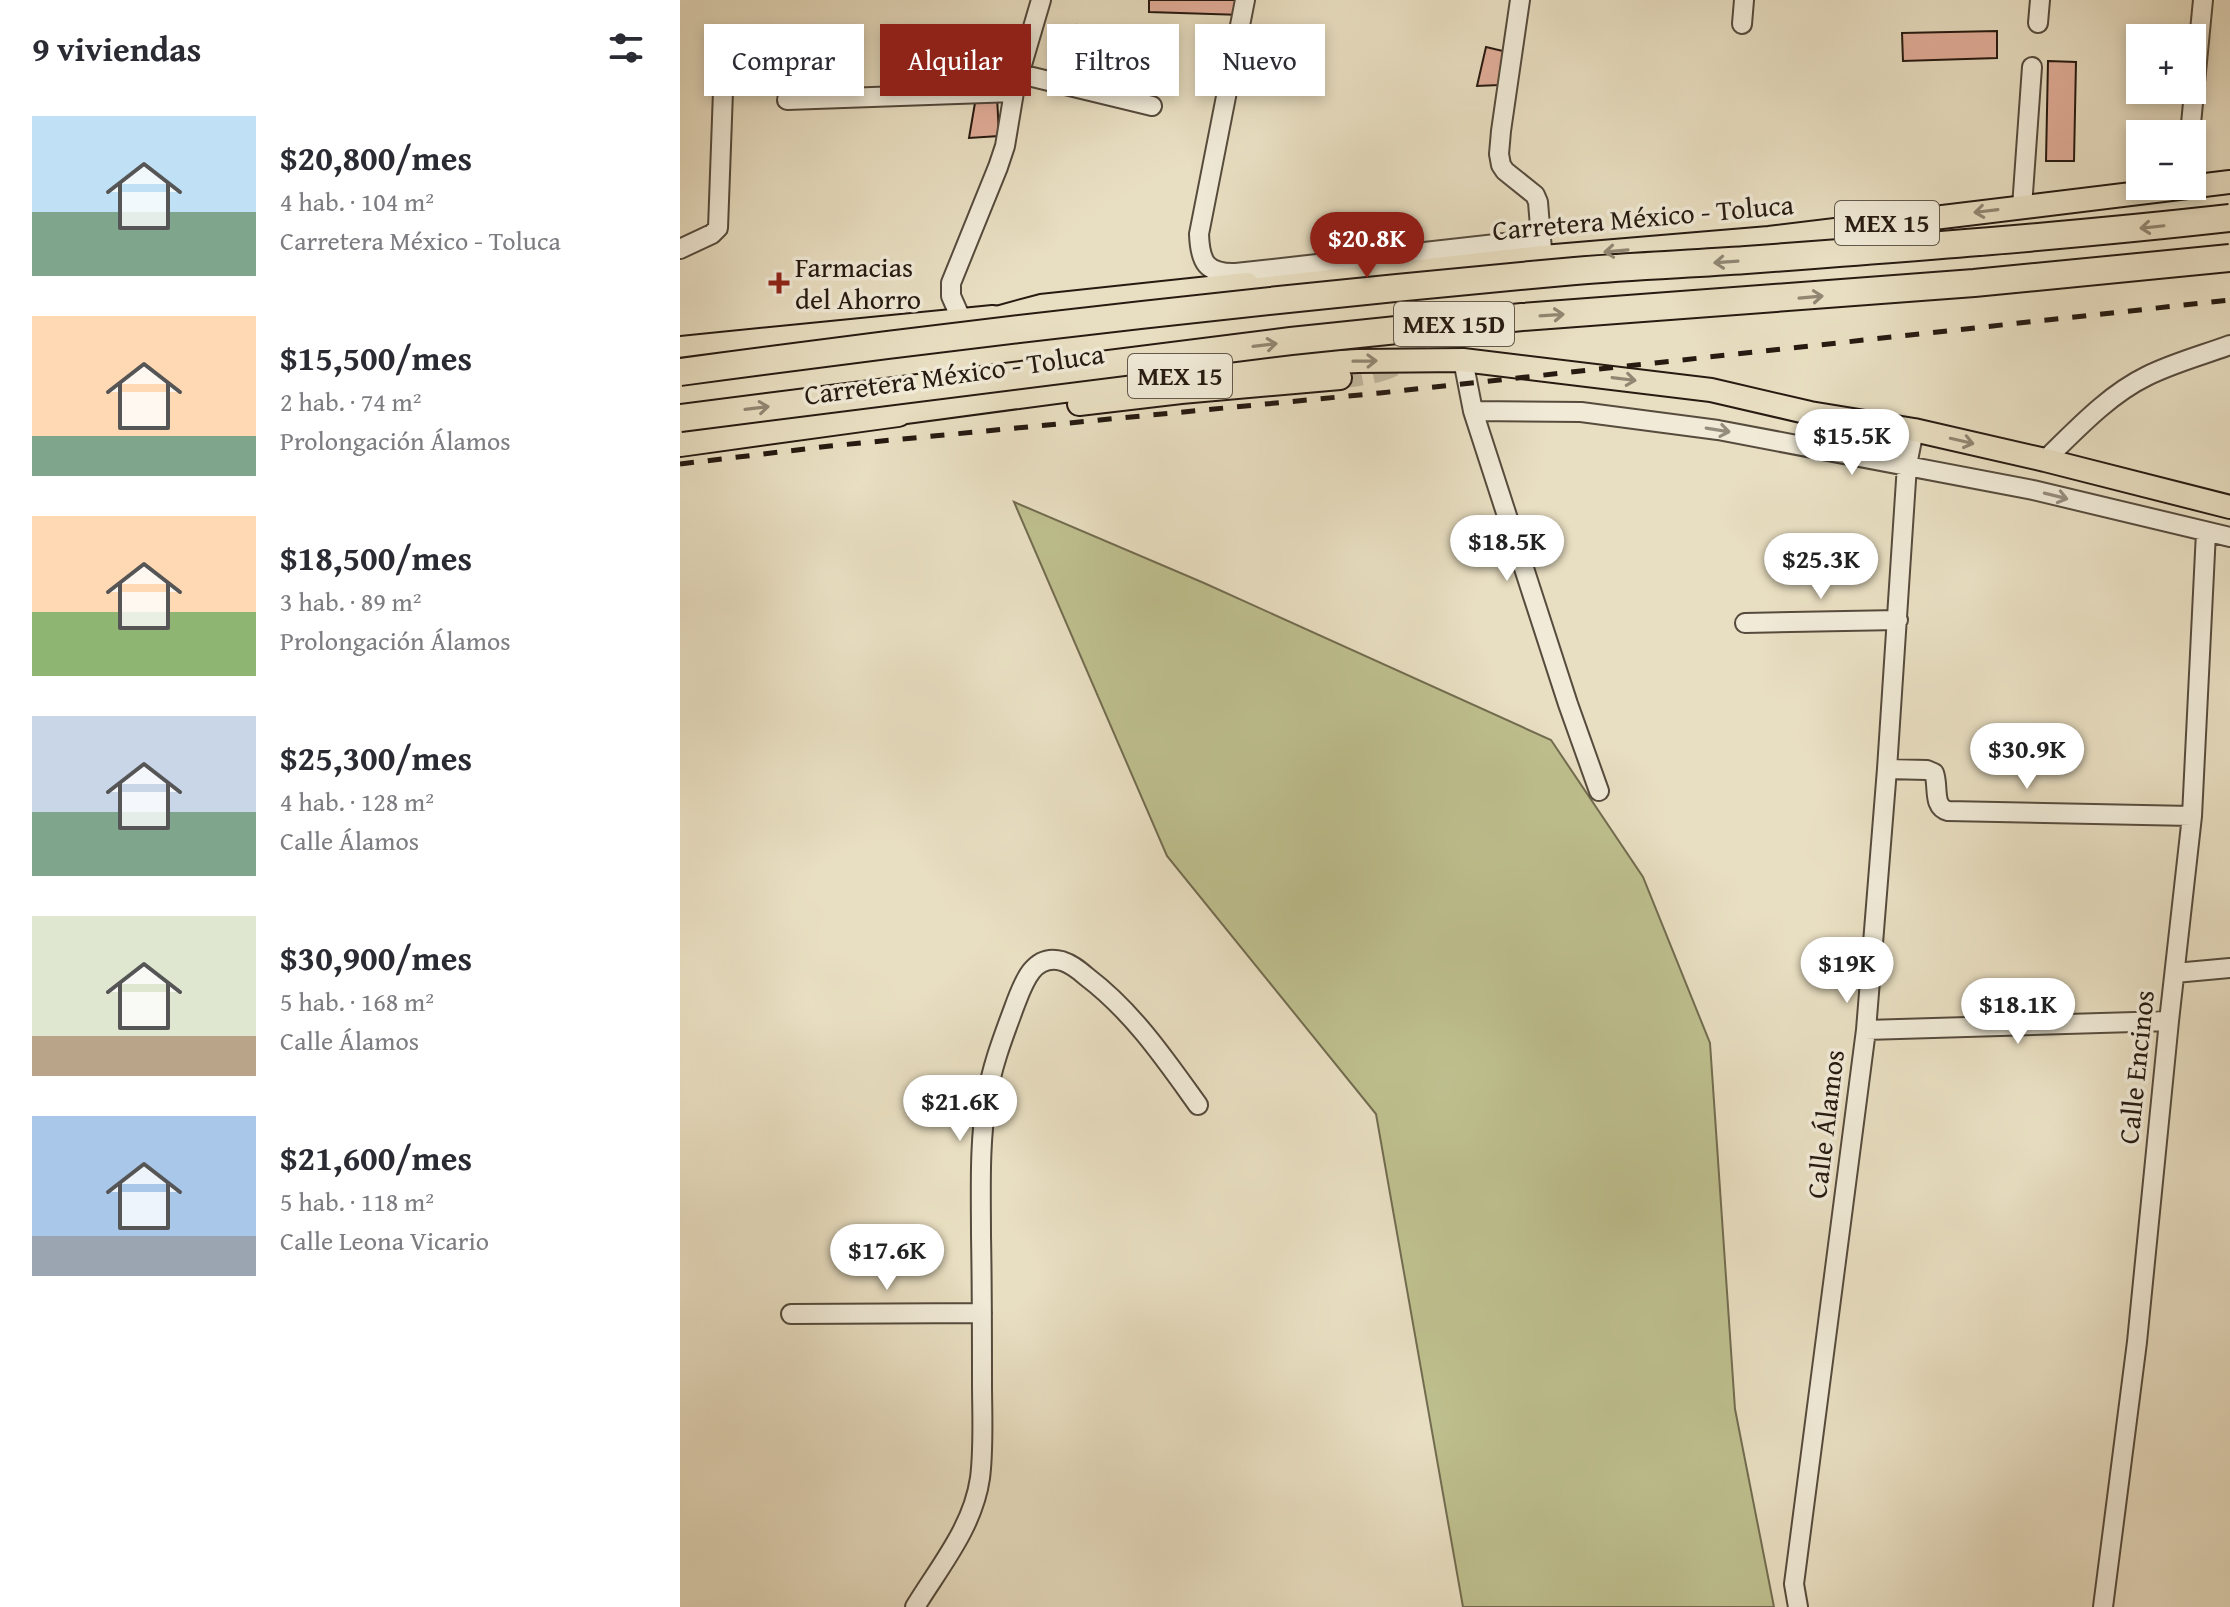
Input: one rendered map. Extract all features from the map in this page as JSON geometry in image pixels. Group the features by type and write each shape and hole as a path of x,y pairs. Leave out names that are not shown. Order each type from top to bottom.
{"highway":[{"name":"MEX 15D","path":"680,372 1254,302 1577,271 2097,233 2230,218"},
{"name":"MEX 15D","path":"680,418 1291,341 1522,317 1929,287 2230,258"},
{"name":"Carretera México - Toluca","path":"680,350 993,319"},
{"name":"Carretera México - Toluca","path":"680,443 898,413"}],"main road":[{"name":"Carretera México - Toluca","path":"2206,185 2230,182"},
{"name":"Carretera México - Toluca","path":"993,319 1542,248 1769,238 2126,194"},
{"path":"993,319 1041,306 1335,274"},
{"name":"Carretera México - Toluca","path":"898,413 1251,366 1463,360 1711,390 1810,413 1914,430 2230,507"},
{"path":"898,413 1037,409 1340,378"}],"street":[{"path":"1031,35 1041,0"},
{"path":"1245,0 1199,234 1201,256 1207,266 1216,271 1236,273 1542,248 1535,195 1505,171 1499,154 1520,0"},
{"path":"1742,24 1744,0"},
{"path":"2038,23 2040,0"},
{"path":"2191,120 2203,0"},
{"path":"2022,207 2032,67"},
{"path":"1031,85 1152,106"},
{"path":"787,100 880,93"},
{"path":"680,249 718,228 723,96"},
{"path":"963,323 951,296 951,283 998,167 1015,96"},
{"path":"2045,460 2085,421 2146,377 2230,345"},
{"path":"1463,360 1473,411 1599,791"},
{"path":"1473,411 1581,412 1718,430 2033,490 2230,537"},
{"name":"Calle Álamos","path":"1798,1607 1794,1584 1866,1030 1907,465 1914,430"},
{"name":"Calle Encinos","path":"2103,1607 2137,1342 2192,816 2206,532"},
{"path":"1745,623 1898,620"},
{"path":"1887,769 1934,773 1938,805 1948,811 2192,816"},
{"path":"915,1607 969,1521 976,1498 982,1454 981,1135 997,1054 1020,991 1037,964 1058,960 1065,962 1097,985 1154,1044 1198,1105"},
{"path":"2175,973 2230,968"},
{"path":"1866,1030 2169,1021"},
{"path":"791,1314 982,1313"}],"green space":[{"path":"1014,502 1204,583 1551,740 1643,877 1710,1043 1735,1409 1774,1607 1463,1607 1376,1114 1167,856"}],"building":[{"path":"1149,0 1242,0 1242,15 1149,12"},
{"path":"1997,31 1997,58 1903,61 1902,33"},
{"path":"1486,47 1507,52 1499,85 1477,86"},
{"path":"2048,61 2076,62 2074,161 2046,161"},
{"path":"997,96 999,136 969,138 976,97"}],"tunnel":[{"path":"1340,378 1390,367 1405,358 1419,340 1422,329 1420,305 1408,285 1399,278"}],"railway":[{"path":"680,464 830,446 1380,393 2230,300"}],"place":[{"name":"Farmacias del Ahorro","path":"779,283"}]}
